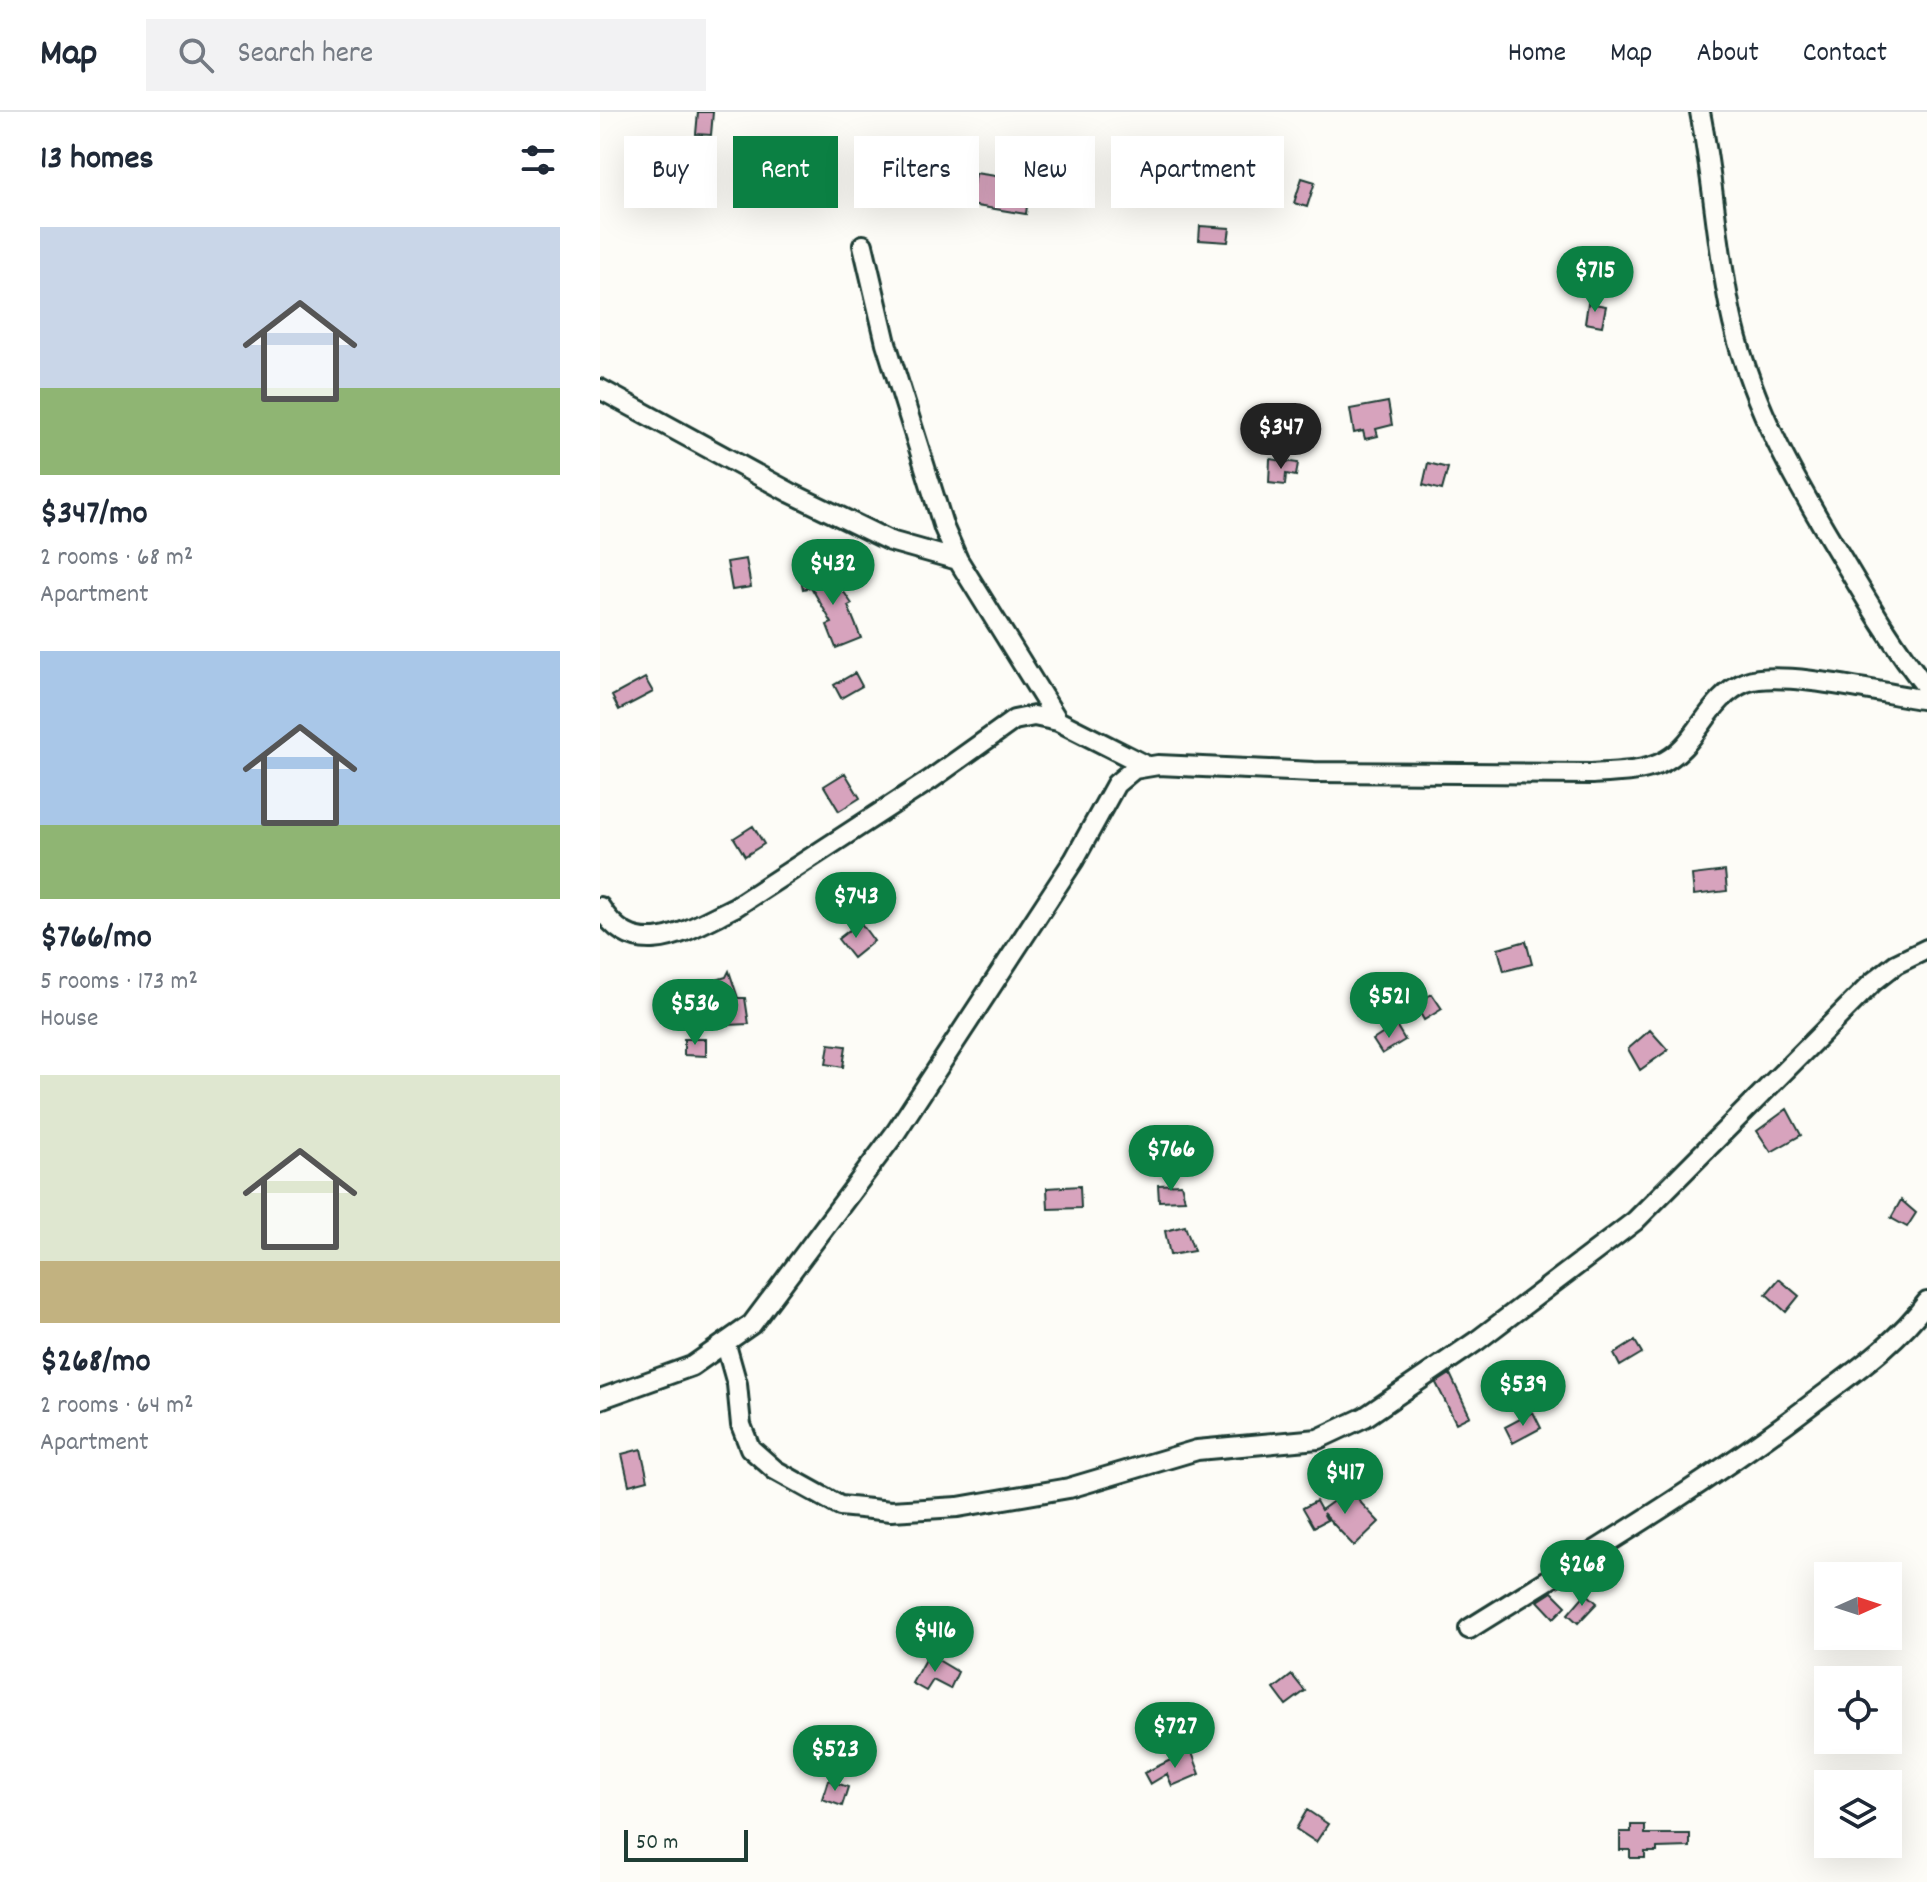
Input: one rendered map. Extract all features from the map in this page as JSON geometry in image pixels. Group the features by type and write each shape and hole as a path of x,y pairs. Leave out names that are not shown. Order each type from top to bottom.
{"street":[{"path":"1700,112 1733,323 1764,417 1787,469 1815,517 1870,607 1927,688"},
{"path":"863,245 886,343 940,515 958,560 1058,721"},
{"path":"600,389 791,493 890,541 958,560"},
{"path":"600,907 620,932 645,941 691,927 735,907 930,780 1014,720 1034,716 1058,721 1145,765 1314,772 1592,774 1633,771 1664,762 1691,740 1720,699 1732,689 1756,679 1818,684 1927,700"},
{"path":"600,1399 692,1366 726,1345 759,1315 871,1167 1058,885 1116,784 1124,775 1145,765"},
{"path":"726,1345 737,1384 741,1425 750,1448 775,1470 840,1506 891,1511 958,1507 1069,1488 1197,1450 1318,1439 1365,1417 1478,1340 1635,1221 1747,1105 1873,982 1896,964 1927,949"},
{"path":"1469,1629 1743,1457 1881,1353 1927,1302"}],"building":[{"path":"698,112 713,112 711,135 696,134"},
{"path":"979,174 995,176 995,208 1027,208 1026,214 979,206"},
{"path":"1302,178 1315,182 1307,207 1294,203"},
{"path":"1200,226 1230,228 1228,242 1199,240"},
{"path":"1588,303 1606,306 1602,326 1585,323"},
{"path":"1388,402 1392,425 1376,429 1378,436 1365,439 1363,431 1354,433 1350,409"},
{"path":"1270,459 1298,463 1296,476 1286,474 1285,485 1269,483"},
{"path":"1428,463 1448,468 1442,490 1423,485"},
{"path":"746,559 751,587 732,590 727,562"},
{"path":"828,568 836,597 844,592 852,604 848,606 861,638 836,648 827,625 832,623 811,587 803,589 800,575"},
{"path":"855,673 862,686 841,698 834,685"},
{"path":"645,678 653,692 619,710 612,696"},
{"path":"845,773 860,798 839,811 824,786"},
{"path":"753,826 764,844 745,856 734,838"},
{"path":"1725,871 1727,891 1694,895 1692,875"},
{"path":"860,922 874,941 853,958 838,939"},
{"path":"1526,941 1532,964 1504,971 1498,949"},
{"path":"729,971 738,998 745,998 749,1024 728,1025 726,995 719,997 713,981 726,977"},
{"path":"1432,994 1442,1009 1424,1020 1415,1004"},
{"path":"1396,1025 1405,1040 1382,1054 1373,1040"},
{"path":"1650,1030 1668,1050 1640,1070 1628,1049"},
{"path":"684,1039 706,1039 706,1056 684,1055"},
{"path":"829,1044 846,1046 843,1067 826,1064"},
{"path":"1787,1109 1801,1135 1771,1152 1757,1131"},
{"path":"1181,1184 1185,1200 1159,1201 1158,1185"},
{"path":"1080,1186 1081,1208 1048,1209 1047,1188"},
{"path":"1901,1200 1916,1213 1907,1227 1891,1218"},
{"path":"1185,1226 1194,1251 1170,1255 1165,1231"},
{"path":"1779,1279 1799,1296 1786,1312 1766,1294"},
{"path":"1635,1341 1642,1353 1620,1366 1614,1354"},
{"path":"1450,1374 1470,1416 1456,1423 1436,1383"},
{"path":"1533,1412 1541,1428 1513,1443 1505,1427"},
{"path":"641,1449 648,1480 629,1485 622,1454"},
{"path":"1353,1487 1360,1502 1379,1522 1354,1546 1323,1513 1327,1520 1314,1527 1303,1508 1316,1501 1321,1510"},
{"path":"1552,1592 1566,1606 1554,1618 1538,1601"},
{"path":"1586,1593 1597,1603 1578,1623 1568,1614"},
{"path":"928,1654 958,1672 950,1689 933,1680 926,1691 912,1683"},
{"path":"1292,1675 1305,1691 1286,1705 1274,1689"},
{"path":"823,1730 839,1738 830,1757 814,1749"},
{"path":"1191,1750 1200,1774 1172,1786 1167,1774 1150,1784 1144,1773"},
{"path":"828,1780 848,1787 842,1806 822,1799"},
{"path":"1307,1810 1328,1824 1316,1842 1296,1829"},
{"path":"1631,1825 1645,1825 1645,1834 1690,1834 1690,1847 1657,1848 1657,1852 1645,1852 1645,1858 1630,1858 1630,1850 1620,1850 1620,1832 1631,1832"}]}
